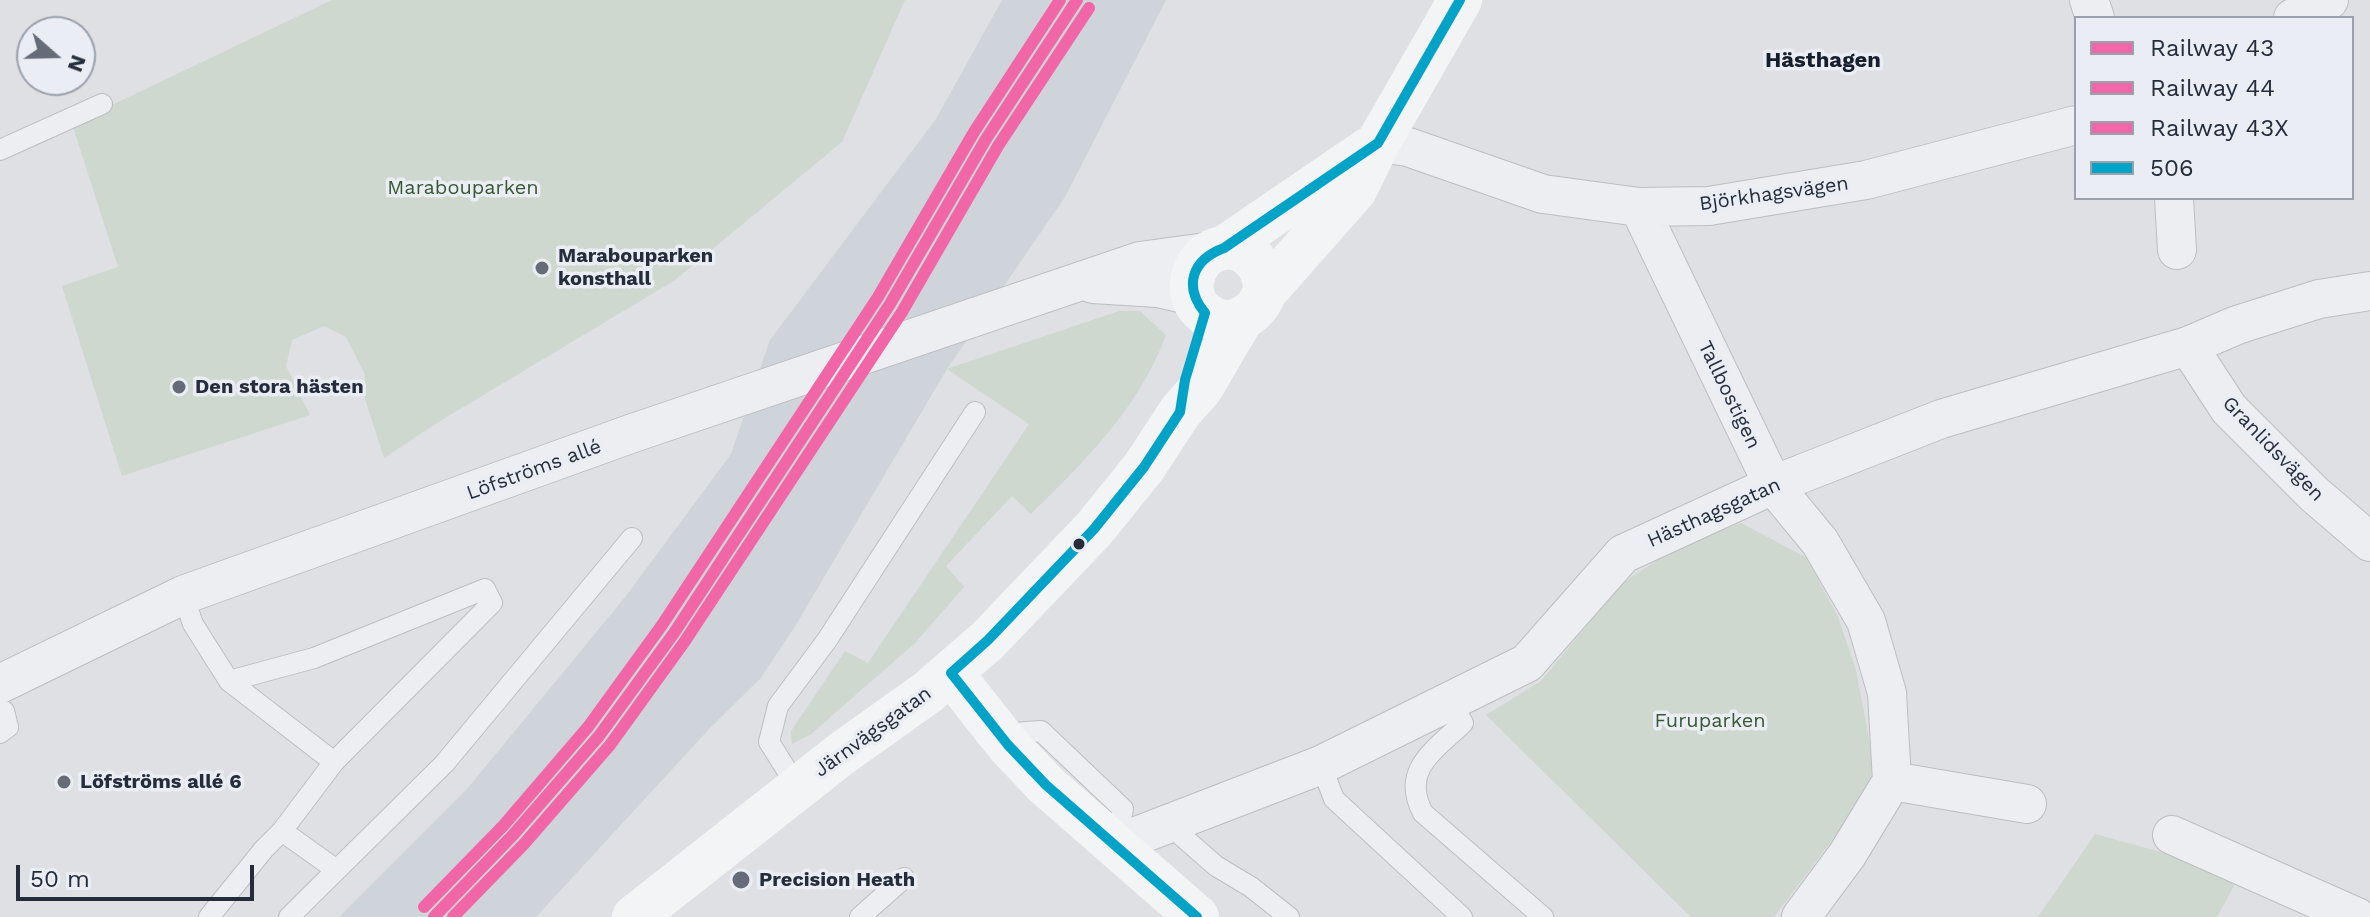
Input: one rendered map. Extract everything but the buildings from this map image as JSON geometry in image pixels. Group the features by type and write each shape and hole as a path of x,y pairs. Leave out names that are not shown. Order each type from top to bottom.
{"street":[{"name":"Järnvägsgatan","path":"634,917 951,673 988,640 1094,529 1201,388 1226,306 1355,190 1378,143 1460,0"},
{"path":"2297,16 2329,0"},
{"name":"Björkhagsvägen","path":"1378,143 1408,147 1543,194 1639,207 1709,206 1866,180 2074,126"},
{"name":"Järnvägsgatan","path":"1226,306 1192,279 1203,257 1378,143"},
{"path":"2174,200 2177,250"},
{"name":"Tallbostigen","path":"1639,207 1773,485 1820,542 1866,621 1887,693 1892,781"},
{"path":"1219,249 1237,249 1256,260 1266,279 1226,306"},
{"name":"Löfströms allé","path":"2,697 183,595 633,433 1140,261 1219,249"},
{"name":"Löfströms allé","path":"1078,283 1158,288 1226,306"},
{"name":"Hästhagsgatan","path":"1116,844 1321,765 1527,663 1623,554 1773,485 1941,419 2188,346 2237,325 2319,299 2370,291"},
{"name":"Granlidsvägen","path":"2188,346 2229,409 2314,494 2370,542"},
{"path":"951,673 999,734 1046,785 1197,917"},
{"path":"1801,917 1847,855 1892,781 2027,804"},
{"path":"2172,835 2357,917"}],"lane":[{"path":"0,150 102,104"},
{"path":"798,788 769,742 778,706 827,640 975,412"},
{"path":"289,917 444,764 632,538"},
{"path":"209,917 282,831 334,762 492,603 485,589 314,658 229,681"},
{"path":"183,595 193,624 229,681 334,762"},
{"path":"0,733 8,727 2,697"},
{"path":"1450,701 1463,723 1421,764 1417,775 1417,801 1423,813 1543,917"},
{"path":"1321,765 1334,799 1462,917"},
{"path":"1168,824 1216,866 1251,887 1289,917"},
{"path":"282,831 335,869"},
{"path":"860,917 904,878"}],"shaded area":[{"path":"1002,0 1166,0 1065,197 947,369 797,623 760,679 711,727 536,917 339,917 467,789 626,596 731,454 770,340 936,119"}],"green space":[{"name":"Marabouparken","path":"332,0 905,0 842,142 675,280 384,458 365,399 365,375 346,337 324,326 292,340 286,366 310,415 122,476 62,286 118,267 72,124"},
{"path":"1119,311 1140,311 1166,335 1155,361 1126,410 1071,474 1031,514 1012,496 946,566 964,587 915,643 811,734 792,744 791,731 845,651 868,663 1029,424 947,369"},
{"name":"Furuparken","path":"1741,523 1807,558 1838,617 1856,670 1877,781 1774,917 1691,917 1486,715 1541,681 1622,583 1681,545"},
{"path":"2095,834 2212,866 2235,884 2217,917 2038,917"}],"rail line":[{"name":"43X","path":"424,907 503,826 588,727 662,625 878,297 974,132 1060,0"},
{"name":"43","path":"434,917 513,835 599,736 674,633 890,304 986,139 1077,0"},
{"name":"44","path":"453,917 524,844 610,745 685,641 902,312 998,146 1089,8"}],"transit line":[{"name":"506","path":"951,673 988,640 1094,529 1144,467 1180,412 1185,380 1205,313 1198,303 1193,284 1194,275 1204,259 1378,143 1460,0"},
{"name":"506","path":"951,673 1008,745 1046,785 1197,917"}],"place":[{"name":"Marabouparken konsthall","path":"542,268"},
{"name":"Den stora hästen","path":"179,387"},
{"name":"Löfströms allé 6","path":"64,782"},
{"name":"Precision Heath","path":"741,880"}],"district":[{"name":"Hästhagen","path":"1823,61"}]}
